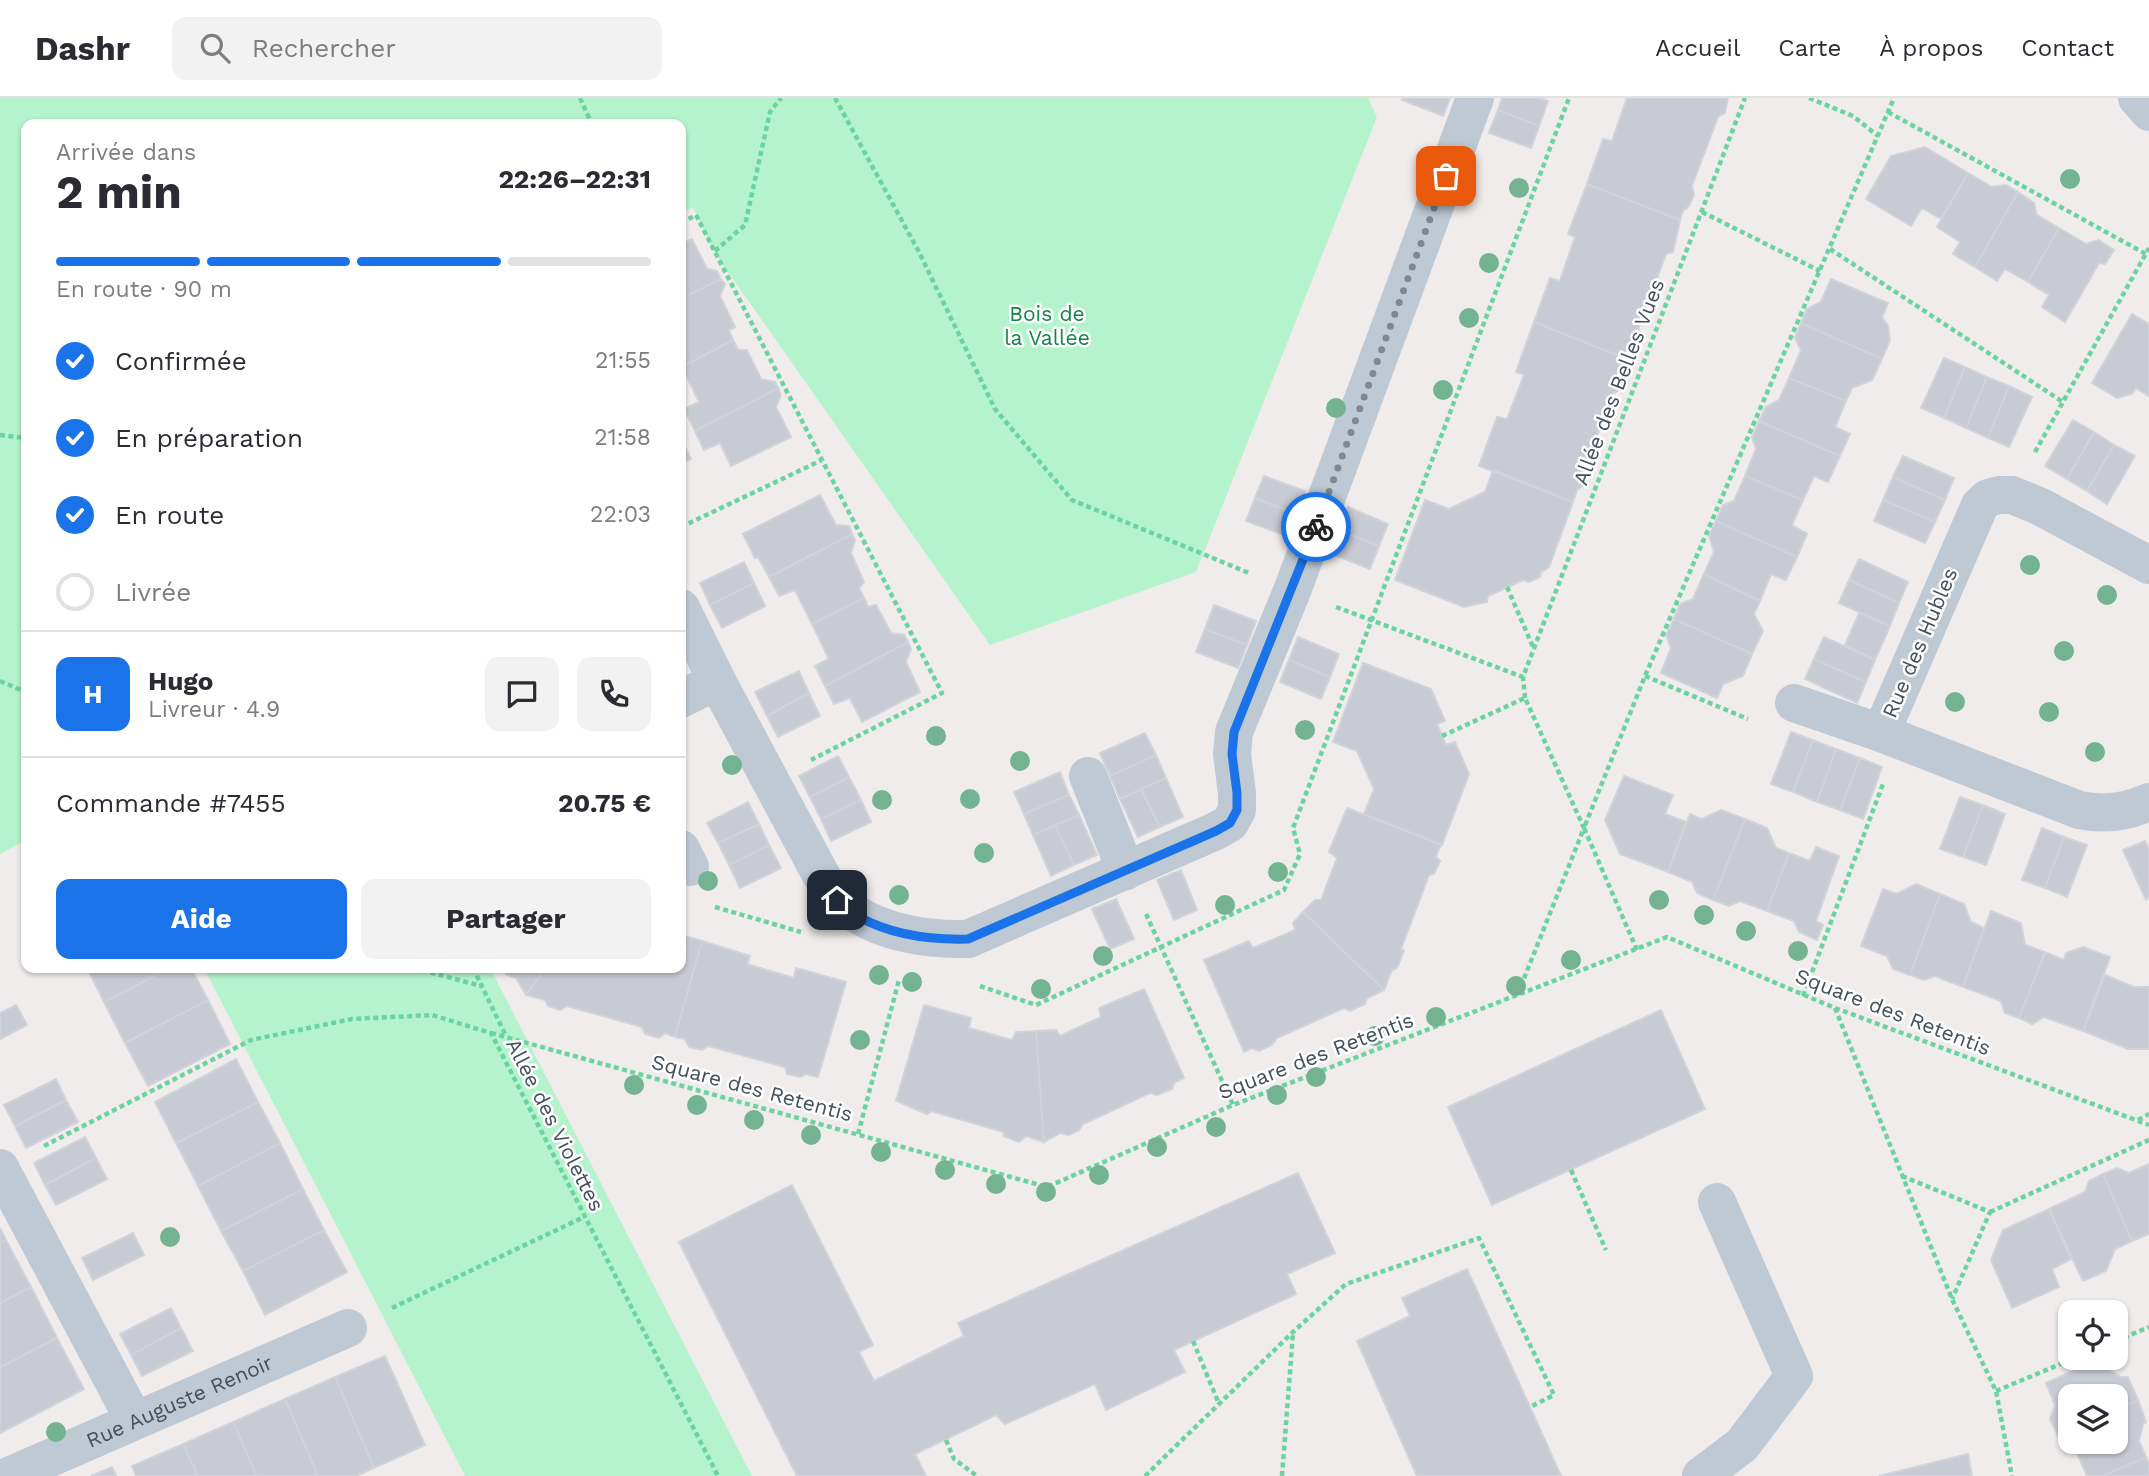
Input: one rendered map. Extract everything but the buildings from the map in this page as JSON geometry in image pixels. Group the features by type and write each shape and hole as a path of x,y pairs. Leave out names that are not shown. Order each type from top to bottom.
{"street":[{"path":"686,618 821,875 837,900 859,917 910,935 939,940 968,939 1230,823 1237,810 1232,754 1234,732 1292,591 1475,98"},
{"path":"2137,98 2149,112"},
{"path":"2012,495 2039,506 2149,565"},
{"name":"Rue des Hubles","path":"2012,495 1988,498 1980,505 1890,737 2079,810 2097,814 2116,813 2149,802"},
{"path":"686,696 717,681"},
{"path":"1794,703 1890,737"},
{"path":"1088,776 1126,871"},
{"path":"0,1169 134,1420"},
{"path":"1701,1476 1742,1445 1794,1376 1717,1202"},
{"name":"Rue Auguste Renoir","path":"9,1476 348,1328"}],"path":[{"path":"580,98 589,119"},
{"path":"715,252 746,225 770,112 781,98"},
{"path":"835,98 919,252 995,409 1072,500 1292,591 1523,677 1525,698 1637,950"},
{"name":"Allée des Belles Vues","path":"1523,677 1745,98"},
{"path":"1809,98 1853,116 1878,136"},
{"path":"1517,996 1645,676 1894,98"},
{"path":"1888,112 2147,254"},
{"path":"1702,212 1820,271"},
{"path":"686,220 696,215 942,693 770,781"},
{"path":"2012,495 2149,248"},
{"path":"1830,249 2063,402"},
{"path":"0,435 21,437"},
{"path":"686,525 822,460"},
{"path":"1507,587 1534,649"},
{"path":"1645,676 1780,732 1794,703"},
{"path":"0,681 21,690"},
{"path":"1442,736 1525,698"},
{"path":"1803,996 1890,737"},
{"path":"1126,871 1233,1105"},
{"path":"858,1133 910,935"},
{"name":"Square des Retentis","path":"491,1033 1046,1187 1233,1105 1667,937 1835,1009 2149,1125"},
{"path":"432,973 482,987"},
{"path":"475,973 506,1037"},
{"path":"1835,1009 1952,1299 1996,1391 2012,1476"},
{"name":"Allée des Violettes","path":"0,1169 251,1040 352,1019 432,1015 491,1033 718,1476"},
{"path":"2137,1120 2149,1114"},
{"path":"1952,1299 1990,1212 2149,1140"},
{"path":"1571,1170 1606,1250"},
{"path":"1901,1175 1990,1212"},
{"path":"348,1328 584,1217"},
{"path":"1144,1476 1346,1284 1479,1238 1555,1395 1530,1407"},
{"path":"2128,1336 2149,1327"},
{"path":"1283,1476 1293,1332"},
{"path":"1193,1341 1219,1404"},
{"path":"1996,1391 2058,1365"},
{"path":"946,1440 954,1459 977,1476"}],"green space":[{"name":"Bois de la Vallée","path":"0,98 1368,98 1377,117 1196,572 990,645 714,252 693,208 686,211 686,119 21,119 21,843 0,854"},
{"path":"207,973 493,973 752,1476 465,1476"}],"way so far":[{"path":"1316,527 1446,176"}],"route":[{"path":"837,900 859,917 910,935 939,940 968,939 1230,823 1237,810 1232,754 1234,732 1316,527"}]}
